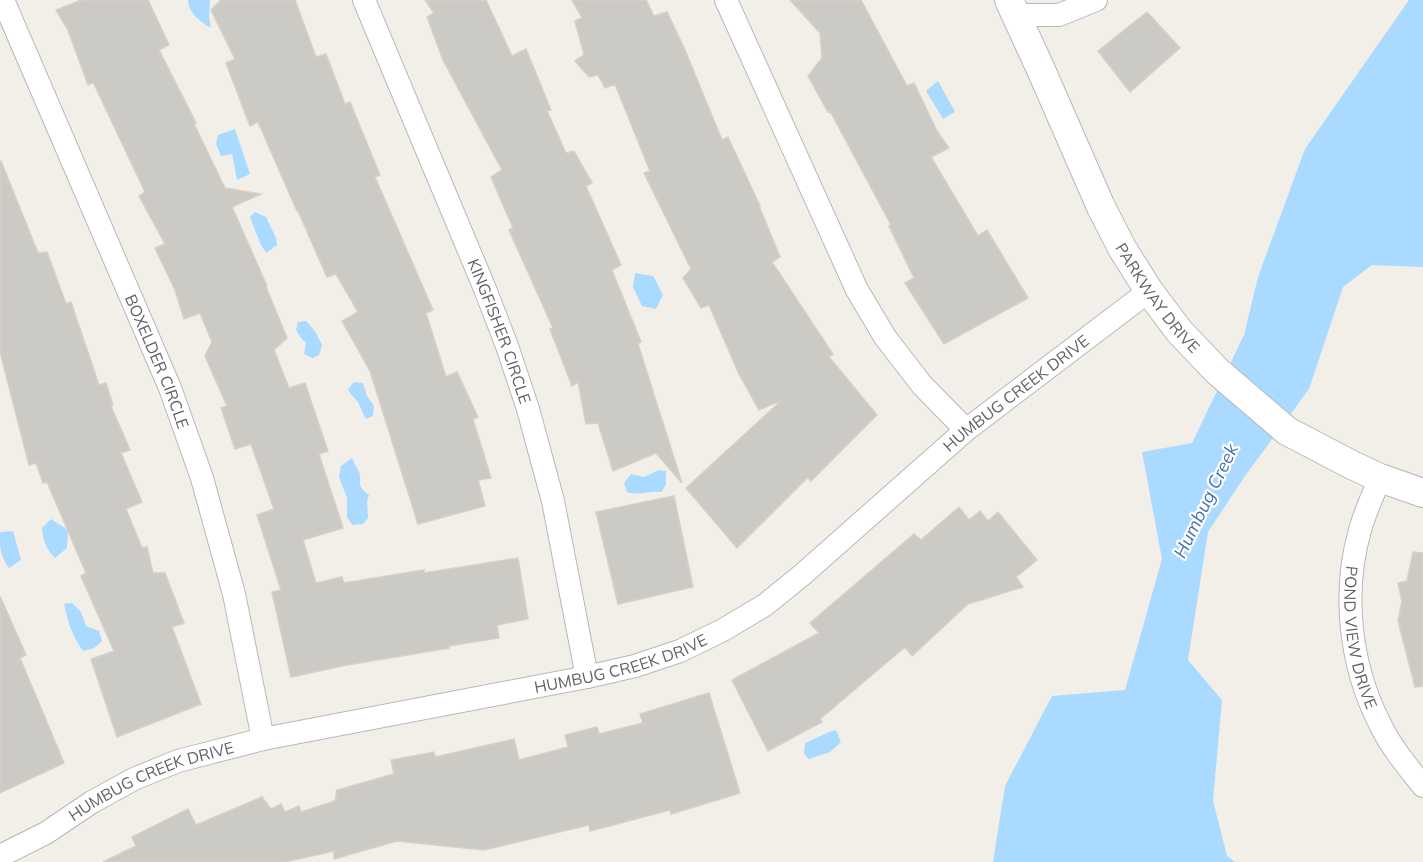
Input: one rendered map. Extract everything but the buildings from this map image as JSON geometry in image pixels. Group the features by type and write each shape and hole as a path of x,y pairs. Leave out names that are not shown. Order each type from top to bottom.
{"street":[{"name":"BOXELDER CIRCLE","path":"3,0 170,388 202,478 234,594 263,739"},
{"name":"KINGFISHER CIRCLE","path":"364,0 485,289 525,399 553,501 587,677"},
{"path":"726,0 857,290 885,337 922,385 966,430"},
{"path":"1018,5 1059,15 1096,0"},
{"name":"PARKWAY DRIVE","path":"1018,5 1101,207 1122,248 1149,291 1179,331 1217,371 1287,430 1380,478 1423,493"},
{"name":"HUMBUG CREEK DRIVE","path":"0,856 46,833 92,802 134,779 178,761 263,739 635,666 680,651 723,630 765,605 966,430 1149,291"},
{"name":"POND VIEW DRIVE","path":"1380,478 1364,519 1354,559 1351,586 1353,643 1368,697 1379,724 1423,786"}],"water":[{"path":"188,0 210,0 211,28 195,16"},
{"name":"Humbug Creek","path":"1409,0 1423,0 1423,267 1372,265 1343,287 1309,389 1245,476 1208,532 1188,660 1222,700 1213,801 1227,856 1235,862 993,862 1005,786 1052,696 1125,690 1162,559 1142,452 1192,443 1244,335 1258,277 1305,149"},
{"path":"938,81 955,112 943,119 926,91"},
{"path":"235,129 250,174 237,180 232,154 221,156 216,144 218,135"},
{"path":"255,212 266,217 276,238 277,245 266,253 250,217"},
{"path":"635,273 653,276 663,295 656,309 642,306 633,287"},
{"path":"306,321 315,331 322,345 319,355 313,358 304,354 306,343 296,330 298,322"},
{"path":"354,382 363,383 367,396 374,406 373,416 366,419 349,391 348,389"},
{"path":"352,458 359,472 360,486 369,495 368,518 363,524 352,525 347,517 347,498 339,477 341,466"},
{"path":"659,470 666,471 666,484 662,492 635,494 627,492 624,483 631,474 644,477"},
{"path":"51,519 68,530 67,548 55,558 47,548 42,533 42,528"},
{"path":"13,531 21,560 9,568 1,552 0,533"},
{"path":"72,603 81,612 86,626 99,631 102,641 94,648 83,651 73,634 64,604"},
{"path":"836,730 841,742 830,752 809,759 804,754 805,743"}]}
